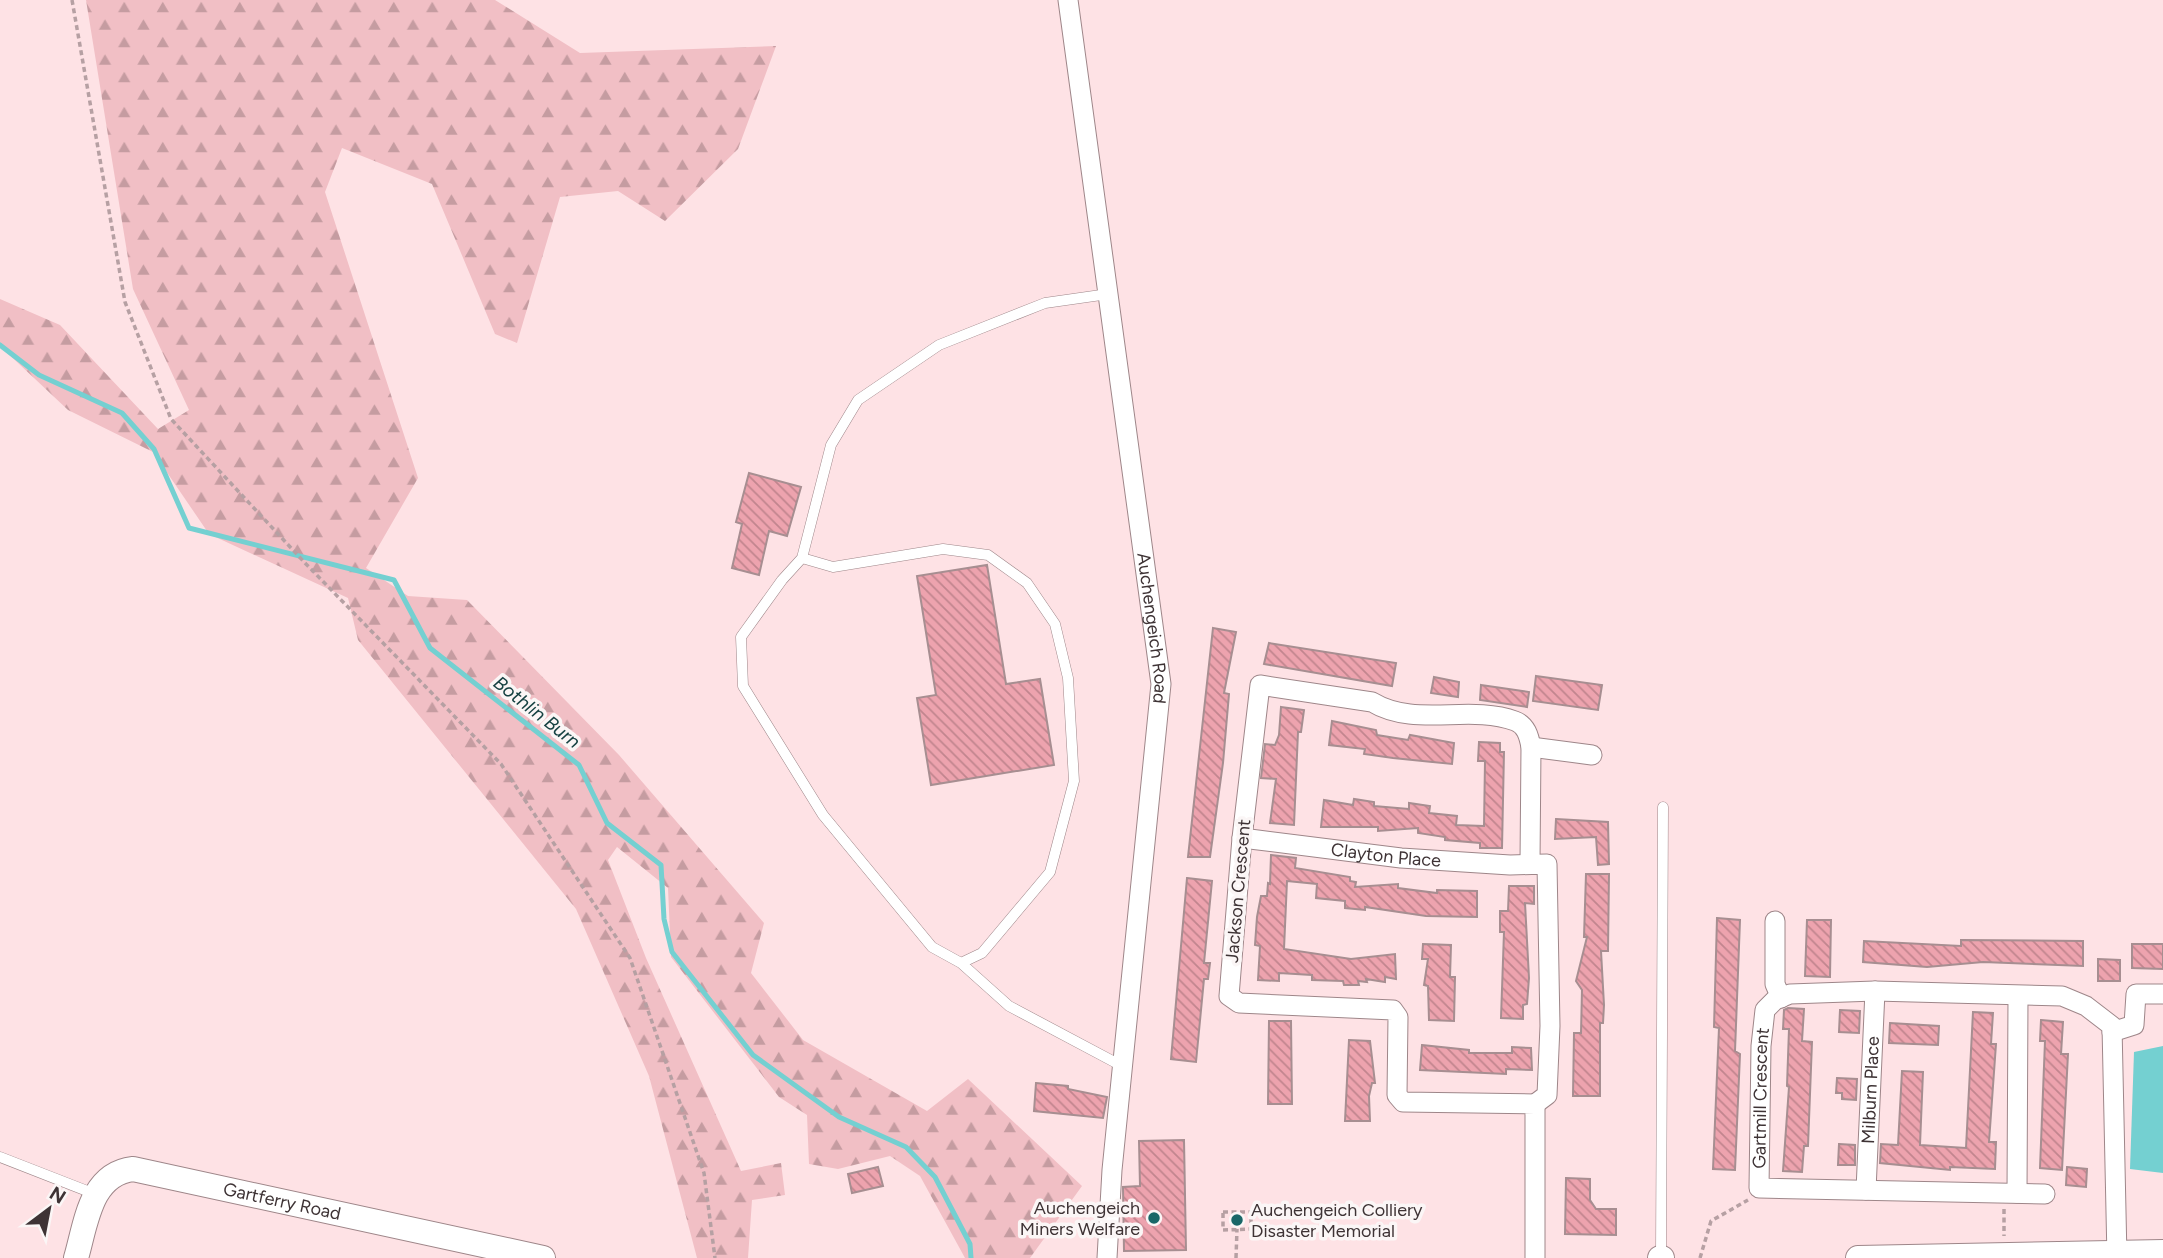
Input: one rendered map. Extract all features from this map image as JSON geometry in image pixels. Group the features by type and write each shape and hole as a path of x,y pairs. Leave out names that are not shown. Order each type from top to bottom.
{"street":[{"name":"Auchengeich Road","path":"1068,0 1161,684 1122,1066 1107,1258"},
{"name":"Jackson Crescent","path":"1531,747 1528,732 1516,721 1449,712 1437,716 1382,708 1372,702 1260,685 1242,838 1229,996 1239,1003 1393,1010 1398,1017 1397,1095 1403,1102 1535,1104"},
{"path":"1535,1258 1535,1104 1547,1095 1550,1027 1548,864 1530,863 1531,747 1592,755"},
{"name":"Clayton Place","path":"1242,838 1401,858 1510,866 1530,863"},
{"path":"1775,921 1774,984 1781,998 1790,994 1875,991 2018,997 2062,996 2086,1006 2112,1026 2117,1256"},
{"name":"Milburn Place","path":"1866,1190 1875,991"},
{"path":"2112,1032 2134,1025 2136,994 2163,994"},
{"path":"2010,1193 2018,997"},
{"name":"Gartmill Crescent","path":"1781,998 1765,1010 1761,1046 1759,1188 2045,1194"},
{"name":"Gartferry Road","path":"95,1194 120,1171 150,1171 543,1258"},
{"path":"76,1258 95,1194"},
{"path":"1858,1258 2117,1256 2163,1252"}],"lane":[{"path":"1108,294 1045,303 939,345 858,400 831,445 802,558 782,580 741,637 743,685 823,815 932,947 961,963 1009,1006 1122,1066"},
{"path":"802,558 833,567 943,549 988,555 1027,583 1055,624 1068,678 1074,781 1050,872 982,953 961,963"},
{"path":"1661,1258 1663,807"},
{"path":"0,1157 95,1194"}],"path":[{"path":"72,0 125,302 171,419 306,565 501,764 630,958 704,1173 715,1258"},
{"path":"1700,1258 1711,1221 1744,1205 1759,1188"},
{"path":"2004,1255 2010,1193"},
{"path":"1223,1212 1251,1212 1251,1229 1237,1229 1223,1230 1223,1212"},
{"path":"1236,1258 1237,1229"}],"green space":[{"path":"86,0 495,0 580,53 776,46 738,149 665,221 618,191 560,197 517,343 495,334 432,184 342,148 325,192 418,478 366,568 408,596 467,600 619,755 764,923 751,973 803,1040 927,1111 968,1079 1082,1186 1030,1258 965,1258 920,1176 890,1156 838,1169 809,1164 807,1115 779,1097 671,957 668,888 617,847 608,860 646,958 741,1171 781,1163 785,1195 752,1200 748,1258 697,1258 649,1076 576,909 358,640 348,598 209,534 153,452 68,410 0,346 0,299 60,325 158,429 189,410 133,289"}],"water":[{"path":"2163,1046 2163,1173 2130,1169 2134,1052"}],"building":[{"path":"749,473 801,487 787,536 769,531 759,575 732,568 742,524 736,522"},
{"path":"987,565 1006,684 1040,679 1054,765 931,785 917,698 936,695 917,576"},
{"path":"1213,628 1236,632 1224,693 1229,694 1223,763 1210,857 1188,857"},
{"path":"1269,643 1396,663 1392,686 1264,664"},
{"path":"1536,676 1602,685 1598,710 1533,701"},
{"path":"1434,677 1459,682 1458,697 1431,693"},
{"path":"1481,685 1529,692 1527,707 1480,700"},
{"path":"1281,707 1304,710 1301,732 1298,732 1294,825 1270,823 1276,779 1261,778 1265,744 1275,745 1279,735"},
{"path":"1332,721 1376,730 1377,735 1408,740 1410,735 1454,743 1452,764 1364,754 1365,749 1329,745"},
{"path":"1479,742 1500,743 1500,752 1504,752 1502,848 1480,848 1480,843 1445,840 1445,837 1418,833 1418,828 1378,831 1378,827 1321,827 1324,800 1353,805 1354,799 1374,802 1374,806 1409,809 1409,803 1430,806 1429,813 1457,816 1456,825 1484,826 1485,761 1478,761"},
{"path":"1556,819 1608,822 1609,864 1598,865 1596,837 1555,839"},
{"path":"1271,855 1296,858 1295,868 1350,877 1350,881 1356,882 1355,887 1398,884 1398,888 1437,893 1437,890 1477,891 1477,917 1426,916 1365,907 1365,910 1345,908 1345,901 1316,898 1317,884 1287,881 1284,949 1351,959 1395,954 1396,979 1385,977 1385,982 1366,979 1367,982 1358,981 1359,985 1344,985 1343,981 1312,980 1312,975 1279,973 1279,981 1258,980 1260,946 1255,945 1257,917 1261,896 1267,896 1268,883 1270,884"},
{"path":"1586,874 1609,874 1608,951 1601,951 1604,1005 1603,1023 1600,1023 1600,1096 1573,1096 1574,1033 1581,1033 1582,990 1576,981 1587,937 1584,937"},
{"path":"1187,878 1212,881 1204,963 1210,963 1208,979 1204,979 1196,1062 1171,1059"},
{"path":"1509,886 1534,886 1534,904 1525,903 1529,978 1523,1019 1501,1018 1504,932 1500,932 1500,911 1508,911"},
{"path":"1717,918 1740,920 1735,1051 1740,1054 1735,1170 1713,1169 1719,1028 1714,1027"},
{"path":"1807,920 1831,920 1830,977 1805,976"},
{"path":"1961,940 2083,941 2083,966 1983,962 1927,967 1863,962 1864,941 1961,946"},
{"path":"1423,944 1451,945 1450,977 1455,977 1454,1021 1429,1020 1428,986 1424,985 1428,959 1422,959"},
{"path":"2132,944 2163,944 2163,969 2132,968"},
{"path":"2098,959 2120,960 2120,981 2098,981"},
{"path":"1804,1009 1802,1041 1812,1042 1808,1146 1804,1146 1802,1172 1783,1171 1789,1087 1789,1029 1783,1029 1784,1010"},
{"path":"1840,1010 1860,1011 1859,1033 1839,1032"},
{"path":"1973,1012 1993,1013 1991,1044 1996,1044 1989,1142 1996,1142 1995,1169 1950,1167 1950,1170 1880,1163 1881,1144 1898,1145 1902,1071 1923,1072 1920,1145 1966,1148"},
{"path":"2041,1020 2063,1022 2061,1054 2068,1054 2062,1170 2040,1168 2045,1041 2040,1041"},
{"path":"1269,1021 1291,1021 1292,1104 1268,1104"},
{"path":"1890,1023 1939,1026 1938,1045 1889,1043"},
{"path":"1349,1040 1370,1041 1375,1083 1372,1083 1369,1096 1370,1121 1345,1121"},
{"path":"1422,1045 1469,1050 1469,1053 1512,1053 1512,1047 1531,1048 1532,1070 1506,1069 1506,1074 1420,1070"},
{"path":"1837,1078 1857,1079 1856,1100 1842,1099 1842,1093 1836,1093"},
{"path":"1036,1083 1068,1086 1068,1089 1107,1097 1103,1118 1034,1111"},
{"name":"Auchengeich Miners Welfare","path":"1184,1140 1186,1250 1124,1251 1123,1187 1140,1186 1139,1141"},
{"path":"1839,1144 1855,1145 1855,1165 1838,1165"},
{"path":"878,1167 883,1186 852,1193 848,1174"},
{"path":"2067,1167 2087,1169 2086,1187 2066,1185"},
{"path":"1566,1178 1590,1179 1590,1200 1596,1209 1616,1209 1616,1235 1565,1234"}],"waterway":[{"name":"Bothlin Burn","path":"0,345 39,375 122,413 154,449 189,528 394,580 430,648 579,765 607,823 661,865 664,919 672,952 753,1055 839,1117 906,1147 935,1177 970,1244 971,1258"}],"place":[{"name":"Auchengeich Miners Welfare","path":"1154,1218"},
{"name":"Auchengeich Colliery Disaster Memorial","path":"1237,1220"}]}
